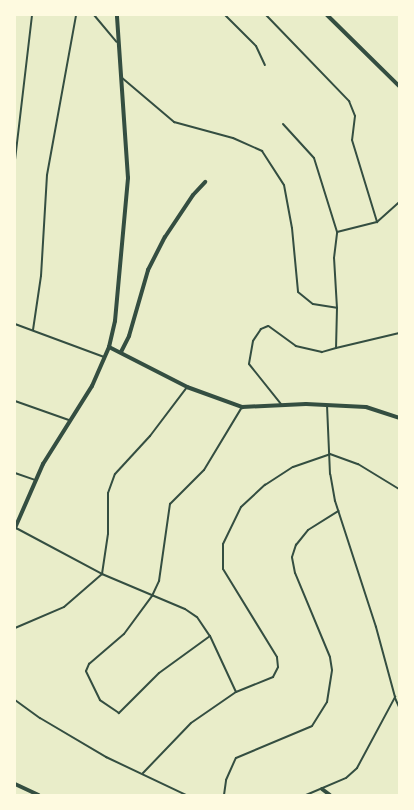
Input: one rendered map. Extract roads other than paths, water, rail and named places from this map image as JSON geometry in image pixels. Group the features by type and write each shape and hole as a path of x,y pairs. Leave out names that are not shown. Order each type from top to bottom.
{"street":[{"path":"15,528 35,480 72,420 105,357 109,348 120,297 128,178 117,15"},
{"path":"327,15 399,86"},
{"path":"121,352 129,336 148,270 164,237 192,195 206,182"},
{"path":"109,348 121,352 187,388 242,407 327,405 366,408 399,418"},
{"path":"15,784 39,795"},
{"path":"322,789 330,795"}],"lane":[{"path":"15,160 32,15"},
{"path":"33,330 41,276 47,175 76,15"},
{"path":"94,15 118,43"},
{"path":"225,15 256,46 265,65"},
{"path":"266,15 354,110 352,140 377,222"},
{"path":"121,77 174,122 233,138 262,151 278,173 288,198 298,292 313,304 337,308"},
{"path":"283,124 314,158 337,232 334,258 337,308 336,348"},
{"path":"337,232 377,222 399,202"},
{"path":"15,324 105,357"},
{"path":"282,405 249,364 251,346 261,329 271,327 286,341 310,351 336,348 399,333"},
{"path":"15,628 64,608 102,574 108,534 108,493 115,474 150,436 187,388"},
{"path":"15,401 72,420"},
{"path":"327,405 330,454 338,512 376,627 399,707"},
{"path":"210,636 159,673 125,710 119,713 111,711 87,678 86,669 124,634 152,596 158,581 170,504 204,470 242,407"},
{"path":"143,773 191,723 236,692 273,677 279,663 223,569 223,544 227,530 241,507 265,485 293,467 330,454 358,464 399,489"},
{"path":"15,473 35,480"},
{"path":"224,795 226,780 236,758 312,726 327,702 332,670 330,657 294,573 292,557 296,544 308,530 338,512"},
{"path":"15,528 102,574 197,617 210,636 236,692"},
{"path":"306,795 346,778 357,768 395,697"},
{"path":"15,700 40,718 106,757 186,795"}]}
